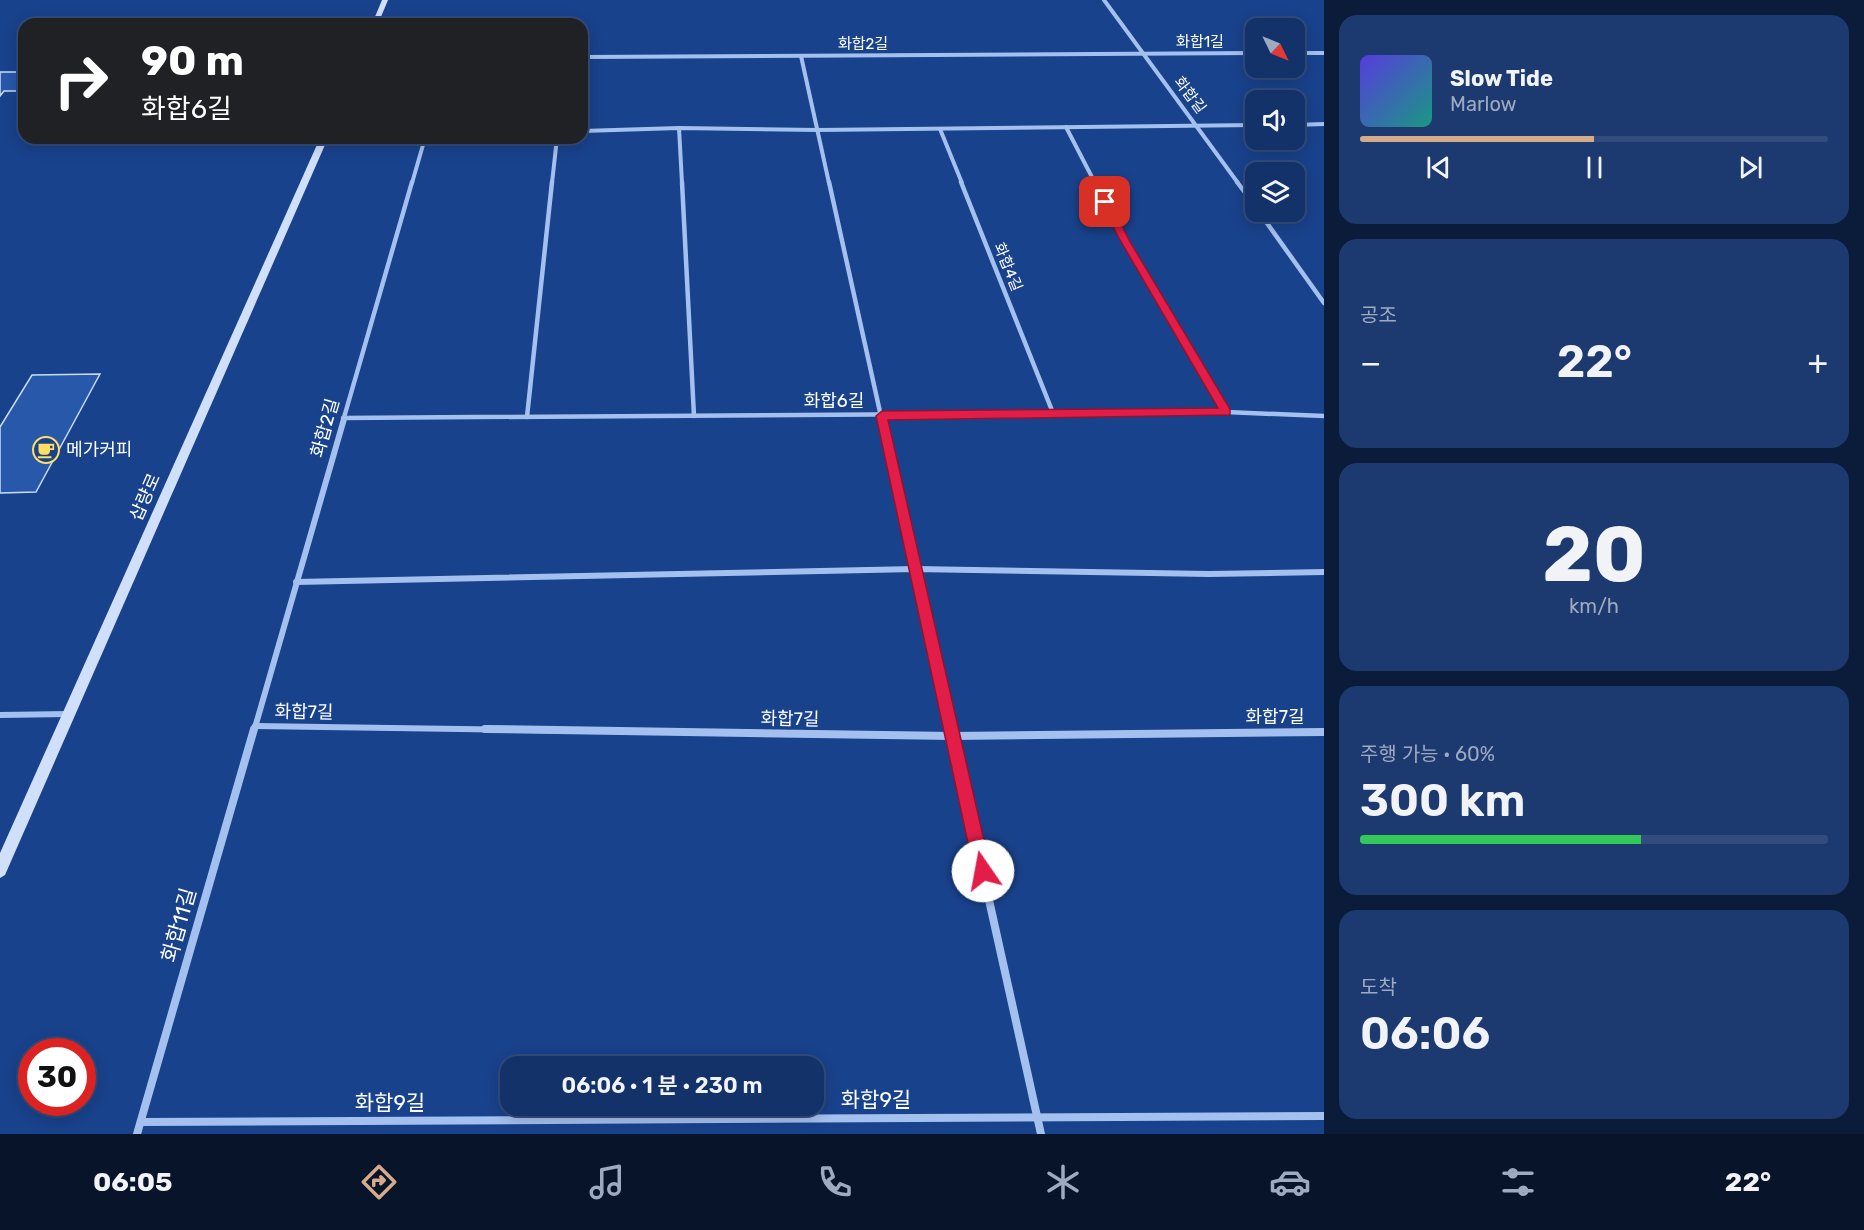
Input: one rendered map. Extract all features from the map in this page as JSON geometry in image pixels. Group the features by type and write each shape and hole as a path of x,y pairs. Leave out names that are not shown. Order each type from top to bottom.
{"street":[{"path":"378,18 385,0"},
{"name":"화합길","path":"1104,0 1245,192"},
{"name":"화합1길","path":"1144,54 1245,53"},
{"path":"1305,53 1324,53"},
{"name":"화합2길","path":"588,57 1144,54"},
{"path":"801,56 1041,1134"},
{"path":"1305,124 1324,124"},
{"path":"588,131 679,128 818,130 1245,125"},
{"path":"1066,127 1125,240 1226,412"},
{"path":"679,128 694,416"},
{"name":"화합4길","path":"940,129 1053,413"},
{"name":"삽량로","path":"0,870 321,144"},
{"name":"화합2길","path":"255,726 423,144"},
{"path":"527,417 556,144"},
{"path":"1266,222 1324,303"},
{"name":"화합6길","path":"344,418 1226,412 1324,416"},
{"path":"296,582 915,569 1209,574 1324,572"},
{"path":"0,715 69,714"},
{"name":"화합7길","path":"255,726 953,736 1324,732"},
{"name":"화합11길","path":"137,1134 255,726"},
{"name":"화합9길","path":"141,1122 1324,1116"}],"building":[{"path":"0,72 18,72 18,91 4,91 0,96"},
{"path":"100,374 36,492 0,493 0,427 32,375"}],"place":[{"name":"메가커피","path":"46,450"}],"route":[{"path":"983,871 882,416 1226,412 1105,202"}]}
